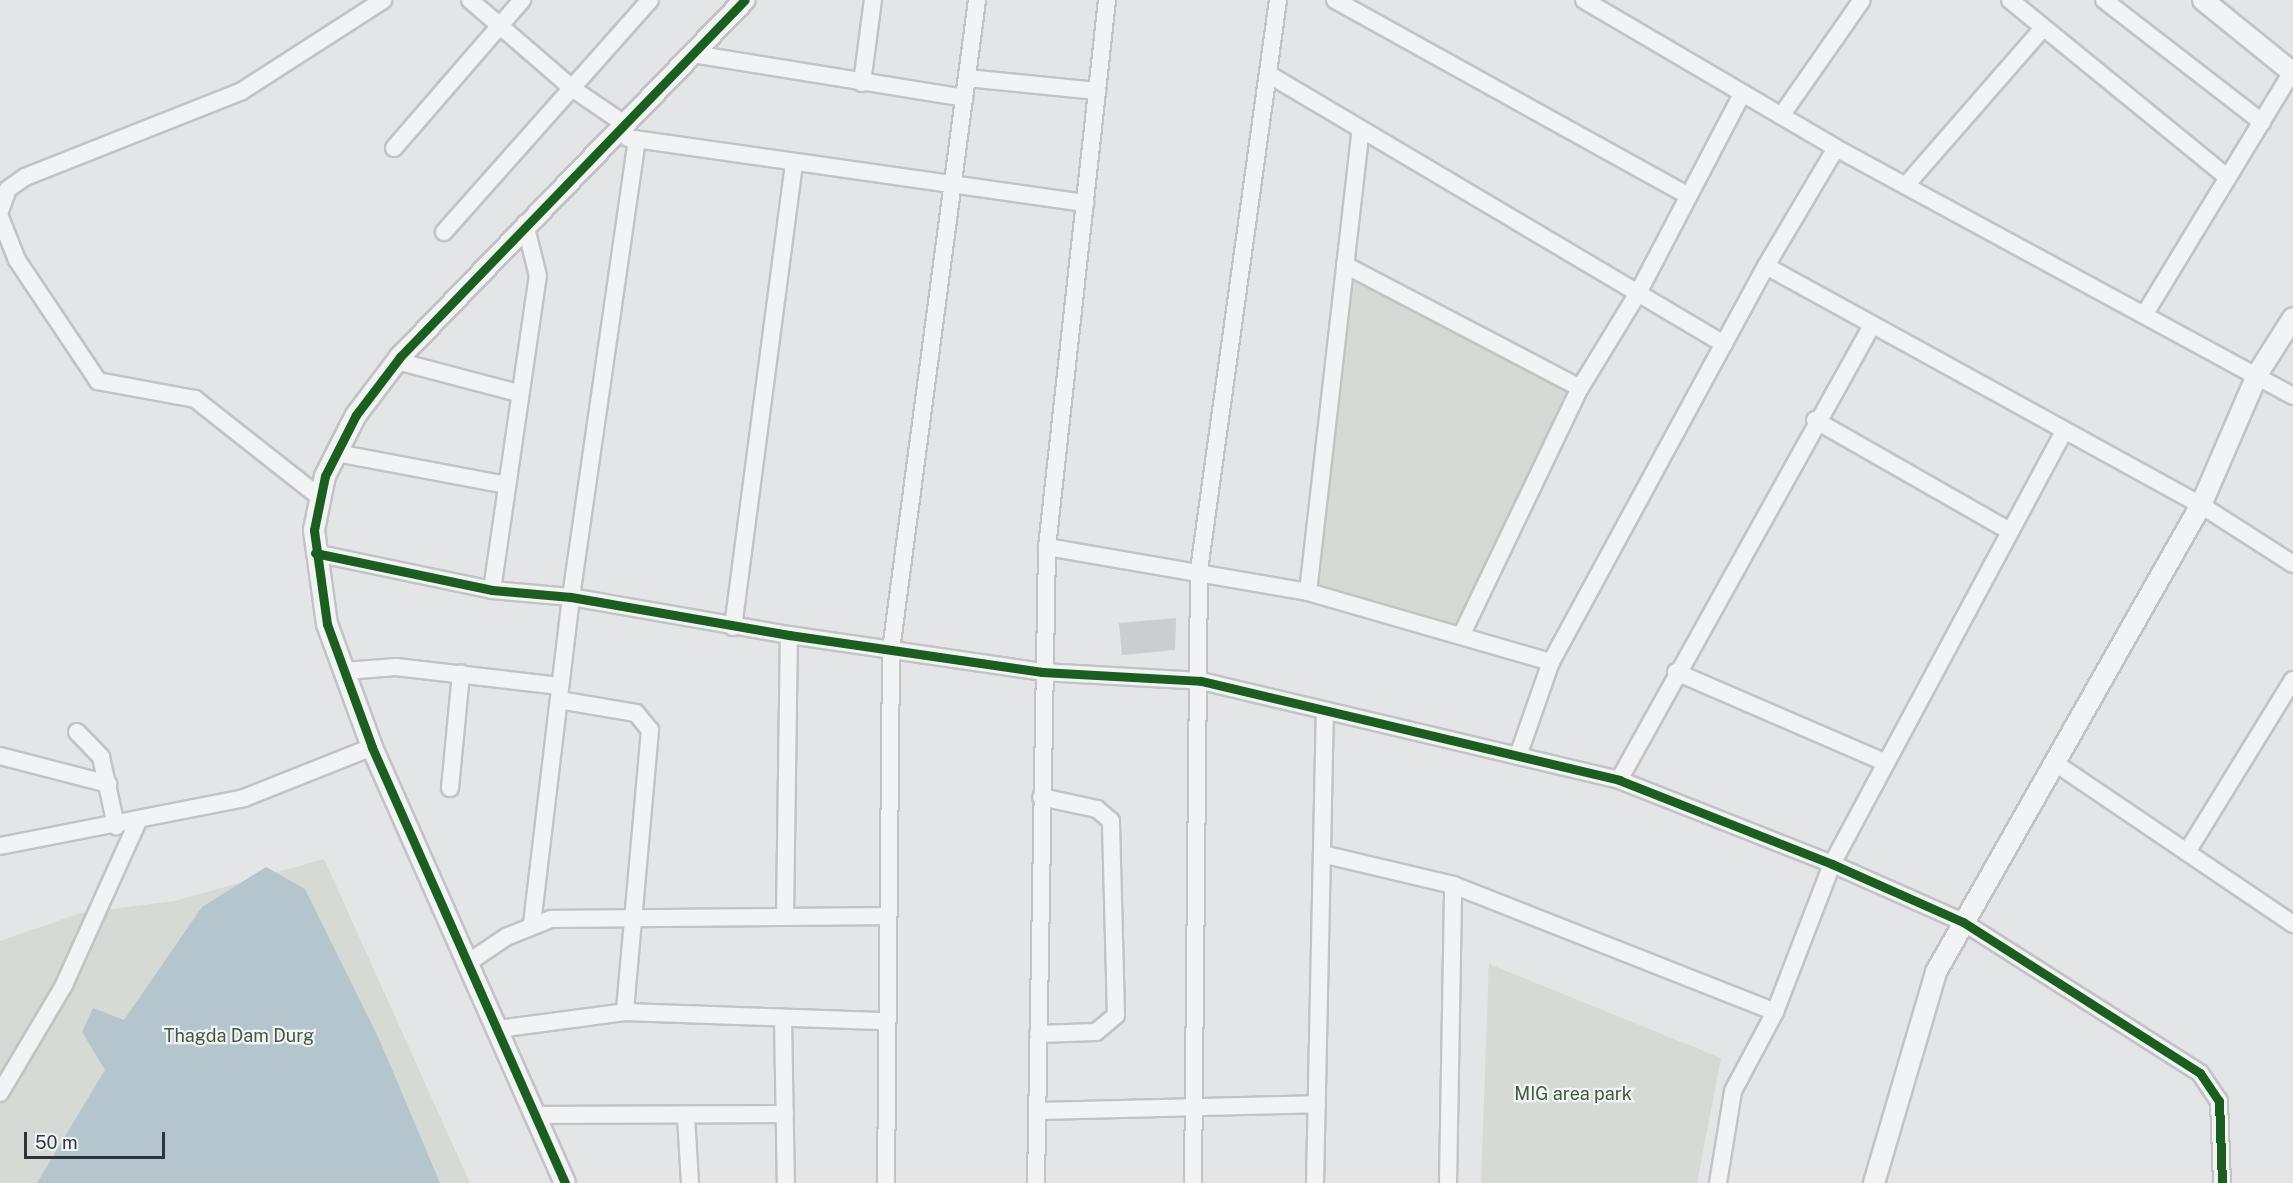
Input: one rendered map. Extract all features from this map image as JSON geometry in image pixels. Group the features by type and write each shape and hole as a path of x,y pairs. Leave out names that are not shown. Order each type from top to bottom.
{"street":[{"path":"0,211 8,189 25,177 242,91 383,0"},
{"path":"470,0 621,130 637,141 1085,203"},
{"path":"394,148 502,28 522,0"},
{"path":"444,232 650,0"},
{"path":"565,1183 372,747 327,624 315,553 321,498 337,453 356,415 397,361 525,224 621,130 745,0"},
{"path":"862,83 873,0"},
{"path":"886,1183 891,650 977,0"},
{"path":"1036,1183 1042,672 1047,548 1107,0"},
{"path":"1193,1183 1201,681 1199,570 1278,0"},
{"path":"1335,0 1688,196"},
{"path":"1584,0 1836,148 2146,312 2258,373 2293,396"},
{"path":"1781,117 1862,0"},
{"path":"2010,0 2228,178"},
{"path":"2104,0 2262,122"},
{"path":"2146,312 2293,73 2204,0"},
{"path":"1907,184 2043,28"},
{"path":"693,54 964,98"},
{"path":"1268,74 1724,344"},
{"path":"967,78 1097,91"},
{"path":"1461,636 1580,388 1638,293 1742,94"},
{"path":"1308,592 1361,130"},
{"path":"532,924 571,597 637,141"},
{"path":"1518,756 1551,662 1766,266 1836,148"},
{"path":"733,627 794,163"},
{"path":"0,217 17,260 98,381 195,399 321,498"},
{"path":"492,590 518,393 538,276 525,224"},
{"path":"1345,265 1580,388"},
{"path":"1766,266 1871,327 2200,505 2293,564"},
{"path":"1874,1183 1936,972 1963,922 2058,765 2200,505 2258,373 2293,318"},
{"path":"1619,780 1815,420 1871,327"},
{"path":"397,361 518,393"},
{"path":"1815,420 2008,530"},
{"path":"1718,1183 1733,1091 1775,1012 1832,864 2008,530 2064,431"},
{"path":"337,453 506,485"},
{"path":"1047,548 1199,570 1308,592 1551,662"},
{"path":"315,553 492,590 571,597 733,627 1042,672 1201,681 1619,780 1832,864 1963,922 2200,1073 2219,1101 2222,1183"},
{"path":"785,916 789,635"},
{"path":"345,671 396,667 461,674 560,693 636,713 648,722 629,917 625,1012"},
{"path":"1676,672 1886,763"},
{"path":"450,788 461,674"},
{"path":"2187,852 2293,680"},
{"path":"1315,1183 1325,711"},
{"path":"77,732 100,758 108,784 116,826"},
{"path":"0,846 116,826 272,790 372,747"},
{"path":"0,756 108,784"},
{"path":"2058,765 2293,924"},
{"path":"1038,1034 1096,1032 1116,1015 1111,821 1097,809 1041,796"},
{"path":"0,1093 64,985 138,821"},
{"path":"1322,854 1454,885 1775,1012"},
{"path":"1448,1183 1454,885"},
{"path":"469,962 532,924 629,917 887,916"},
{"path":"498,1029 625,1012 887,1021"},
{"path":"783,1019 786,1183"},
{"path":"1037,1111 1194,1105 1317,1104"},
{"path":"536,1115 785,1114"},
{"path":"686,1116 690,1183"}],"green space":[{"path":"1345,265 1580,388 1461,636 1308,592"},
{"name":"Thagda Dam Durg","path":"324,859 470,1183 0,1183 0,941 81,913 175,901"},
{"name":"MIG area park","path":"1489,964 1721,1058 1697,1183 1481,1183"}],"shaded area":[{"name":"Thagda Dam Durg","path":"266,867 305,889 380,1041 440,1183 37,1183 105,1070 82,1032 93,1008 124,1020 202,907"}],"building":[{"path":"1176,618 1175,650 1122,655 1119,623"}],"cycle path":[{"path":"565,1183 372,747 327,624 314,530 325,476 356,415 400,357 745,0"},
{"path":"315,553 492,590 571,597 789,635 1042,672 1201,681 1619,780 1832,864 1963,922 2200,1073 2219,1101 2222,1183"}]}
